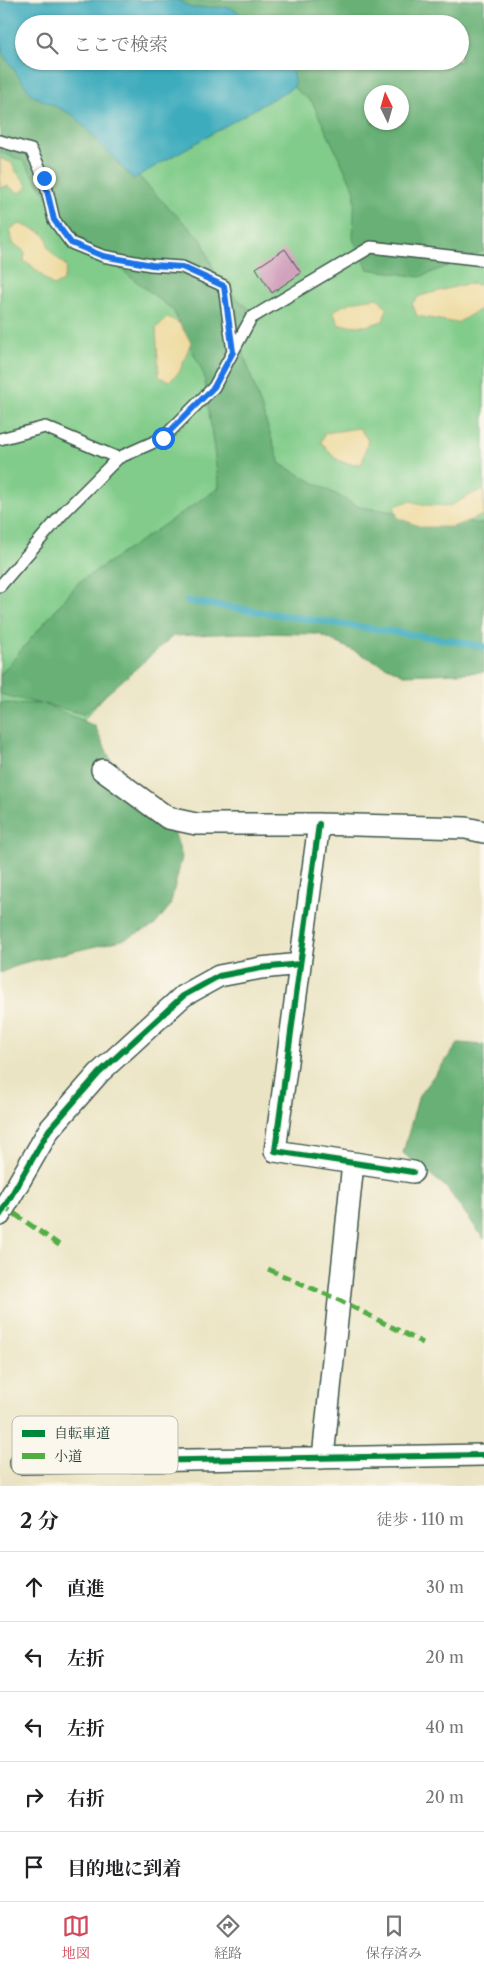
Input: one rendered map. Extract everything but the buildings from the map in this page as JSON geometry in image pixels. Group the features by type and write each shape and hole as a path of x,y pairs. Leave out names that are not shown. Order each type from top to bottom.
{"street":[{"path":"102,770 168,818 196,824 319,824 466,828 484,832"},
{"path":"319,824 275,1151 413,1172"},
{"path":"0,1215 49,1130 98,1073 183,996 219,976 261,968 300,964"},
{"path":"323,1458 353,1163"},
{"path":"178,1460 484,1455"}],"lane":[{"path":"0,141 31,150 44,178 54,220 71,243 103,256 152,265 182,267 224,286 233,352"},
{"path":"0,586 65,511 118,458 163,438 214,387 251,318 371,247 484,260"},
{"path":"0,439 45,427 118,458"}],"green space":[{"path":"0,0 484,0 484,619 187,601 0,816"},
{"path":"174,0 484,0 484,251 420,277 368,269 353,239 355,191 312,102 271,70 469,70 469,15 195,15"},
{"path":"0,25 15,48 15,70 41,70 157,196 202,240 218,282 254,313 239,340 280,464 359,507 484,524 484,672 404,675 319,634 239,633 173,636 84,714 44,704 95,726 124,789 152,818 174,831 182,857 170,906 154,926 122,940 23,963 0,973 0,703 40,704 0,694 0,675 79,582 219,488 204,375 173,310 72,231 23,161 0,152"},
{"path":"459,1043 484,1045 484,1239 446,1187 403,1153 419,1095"}],"sand":[{"path":"0,158 12,163 28,186 20,193 7,186 0,188"},
{"path":"20,224 41,232 47,238 51,252 67,267 63,281 53,286 30,264 24,262 25,252 13,243 10,229"},
{"path":"466,284 484,285 484,307 457,323 417,316 412,303 420,296"},
{"path":"378,298 387,308 383,321 366,326 339,325 333,312 338,308 365,299"},
{"path":"168,317 179,323 191,342 180,371 170,381 159,377 156,328"},
{"path":"359,428 368,440 362,464 338,460 321,442 325,433"},
{"path":"484,490 484,515 452,527 422,527 398,518 394,506 410,501 425,505 450,506 476,492"}],"water":[{"path":"0,0 178,0 191,8 229,7 243,15 15,15 15,70 292,70 295,86 133,179 73,115 32,95 2,53"}],"waterway":[{"path":"187,601 484,647"}],"marked path":[{"path":"2,1205 62,1247"},
{"path":"268,1269 339,1300 423,1343"}],"cycle path":[{"path":"319,824 275,1151 413,1172"},
{"path":"0,1215 49,1130 99,1073 183,996 219,976 261,968 300,964"},
{"path":"178,1460 484,1455"}],"route":[{"path":"44,178 54,220 71,243 103,256 152,265 182,267 224,286 233,352 214,387 163,438"}]}
